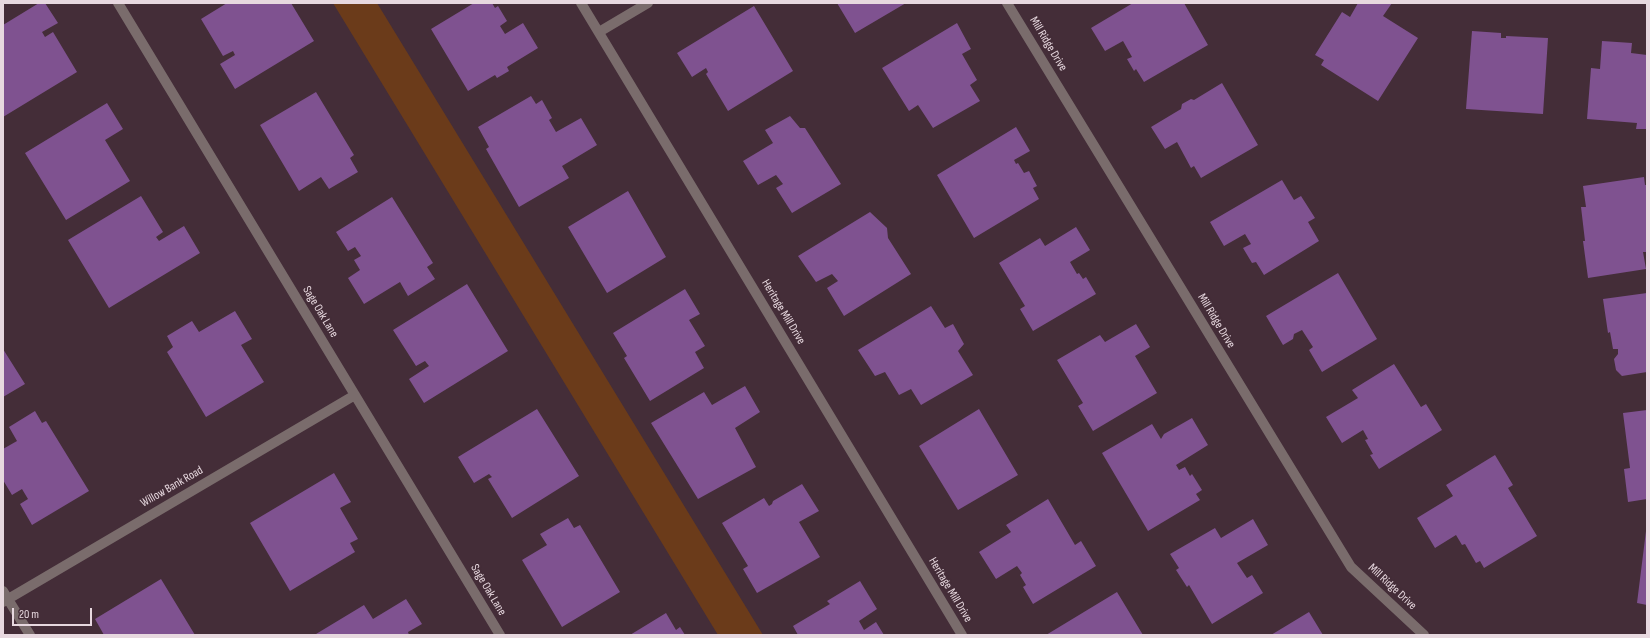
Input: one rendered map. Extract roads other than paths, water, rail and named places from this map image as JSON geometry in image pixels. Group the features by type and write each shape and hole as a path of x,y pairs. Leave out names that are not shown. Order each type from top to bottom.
{"street":[{"name":"Sage Oak Lane","path":"118,3 500,635"},
{"name":"Heritage Mill Drive","path":"581,3 962,635"},
{"path":"599,32 648,3"},
{"name":"Mill Ridge Drive","path":"1008,3 1351,567 1424,635"},
{"name":"Willow Bank Road","path":"5,597 355,395"},
{"path":"5,597 30,635"}]}
